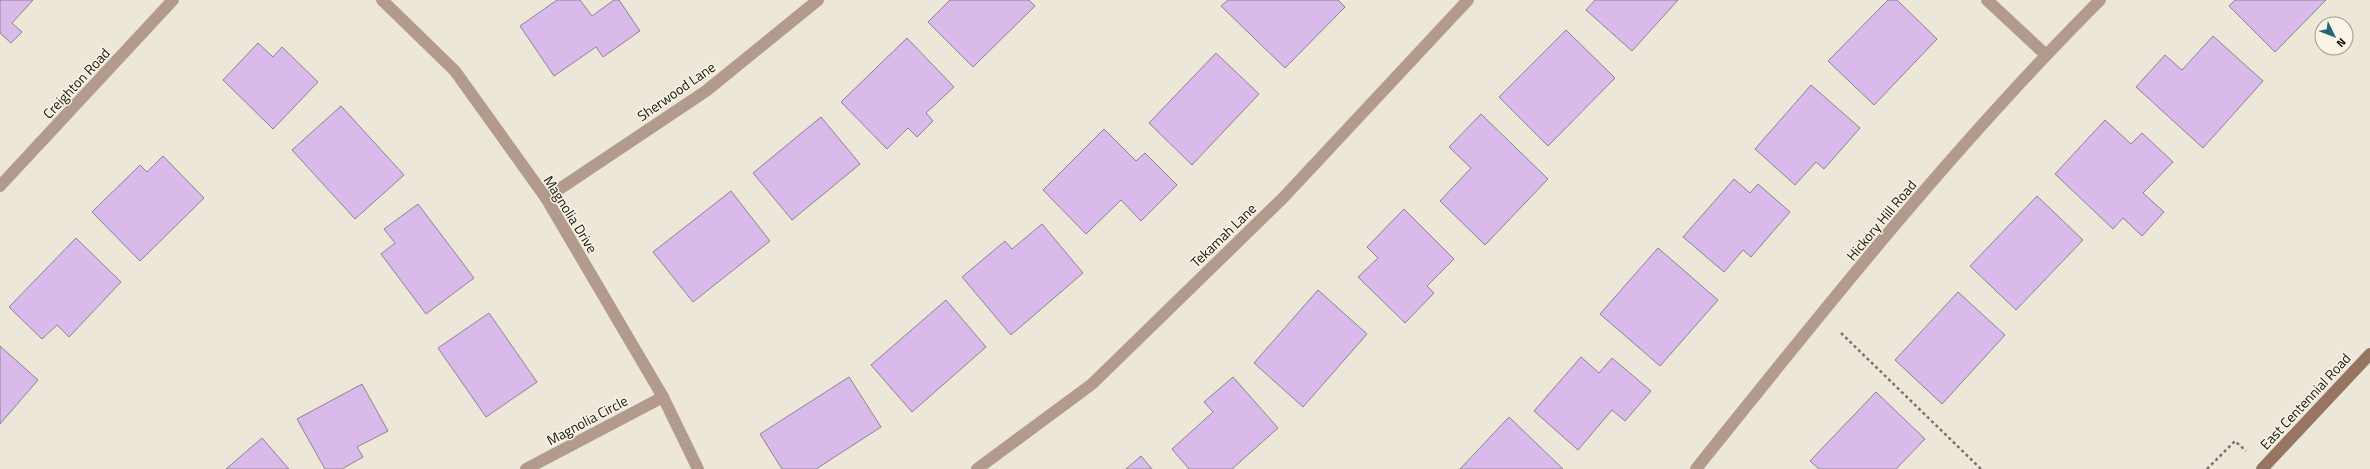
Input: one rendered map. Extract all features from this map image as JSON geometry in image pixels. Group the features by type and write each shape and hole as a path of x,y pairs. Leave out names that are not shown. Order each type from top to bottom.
{"street":[{"name":"Creighton Road","path":"0,186 173,0"},
{"name":"Magnolia Drive","path":"382,0 455,71 546,198 663,397 698,469"},
{"name":"Sherwood Lane","path":"546,198 706,90 818,0"},
{"name":"Tekamah Lane","path":"977,469 1092,384 1283,198 1468,0"},
{"path":"1987,0 2046,55"},
{"name":"Hickory Hill Road","path":"1696,469 1801,338 1953,157 2046,55 2100,0"},
{"name":"East Centennial Road","path":"2263,468 2370,354"},
{"name":"Magnolia Circle","path":"526,469 663,397"}],"path":[{"path":"1841,333 1981,469"},
{"path":"2208,469 2235,441 2263,468"}],"building":[{"path":"0,0 33,0 12,23 22,32 11,43 0,33"},
{"path":"557,0 580,0 592,16 614,0 619,0 640,31 603,57 596,47 554,76 520,26"},
{"path":"950,0 1029,0 1035,6 973,67 928,22"},
{"path":"1228,0 1338,0 1345,7 1285,68 1221,6"},
{"path":"1595,0 1678,0 1632,51 1586,10"},
{"path":"1888,0 1897,0 1937,39 1874,105 1828,61"},
{"path":"2235,0 2326,0 2275,52 2229,6"},
{"path":"1566,30 1615,78 1548,146 1499,97"},
{"path":"2213,36 2263,81 2203,148 2136,87 2165,55 2182,70"},
{"path":"907,38 954,87 926,113 933,121 917,137 908,128 887,149 841,102"},
{"path":"258,43 273,57 282,47 318,82 273,129 223,80"},
{"path":"1216,53 1259,94 1192,165 1149,123"},
{"path":"1811,85 1860,128 1824,169 1816,162 1795,185 1755,149"},
{"path":"341,106 404,175 355,219 292,150"},
{"path":"1481,114 1548,179 1485,245 1440,201 1471,168 1449,147"},
{"path":"821,117 860,164 792,220 753,173"},
{"path":"2105,120 2131,144 2142,133 2173,162 2143,193 2164,212 2142,236 2123,218 2113,229 2055,174"},
{"path":"1104,129 1136,161 1145,153 1177,185 1141,221 1121,200 1086,234 1043,190"},
{"path":"163,156 204,198 140,261 92,212 140,165 147,172"},
{"path":"1734,179 1750,193 1758,184 1790,212 1751,257 1743,250 1724,272 1683,237"},
{"path":"731,191 770,241 693,302 653,252"},
{"path":"2037,196 2083,240 2016,310 1970,266"},
{"path":"418,204 474,278 426,314 381,254 395,243 384,229"},
{"path":"1404,209 1454,259 1427,286 1434,293 1405,323 1358,277 1378,258 1367,247"},
{"path":"1042,224 1083,273 1011,335 962,277 1005,241 1012,249"},
{"path":"76,238 121,282 69,337 57,325 42,339 9,307"},
{"path":"1658,248 1718,300 1660,366 1600,314"},
{"path":"1318,290 1367,334 1303,407 1254,363"},
{"path":"1958,292 2005,335 1942,404 1895,360"},
{"path":"946,300 986,347 912,412 871,365"},
{"path":"489,313 537,382 486,417 438,348"},
{"path":"0,346 38,380 0,424"},
{"path":"1581,357 1599,373 1612,358 1651,391 1625,421 1612,410 1578,450 1534,411"},
{"path":"849,377 881,427 816,469 782,469 760,434"},
{"path":"1233,377 1278,428 1232,469 1189,469 1172,449 1213,412 1204,402"},
{"path":"362,384 388,431 357,447 363,457 342,469 325,469 297,419"},
{"path":"1876,392 1925,439 1896,469 1819,469 1810,461"},
{"path":"1509,417 1563,469 1460,469"},
{"path":"262,438 289,469 226,469"},
{"path":"1141,456 1152,469 1126,469"}]}
